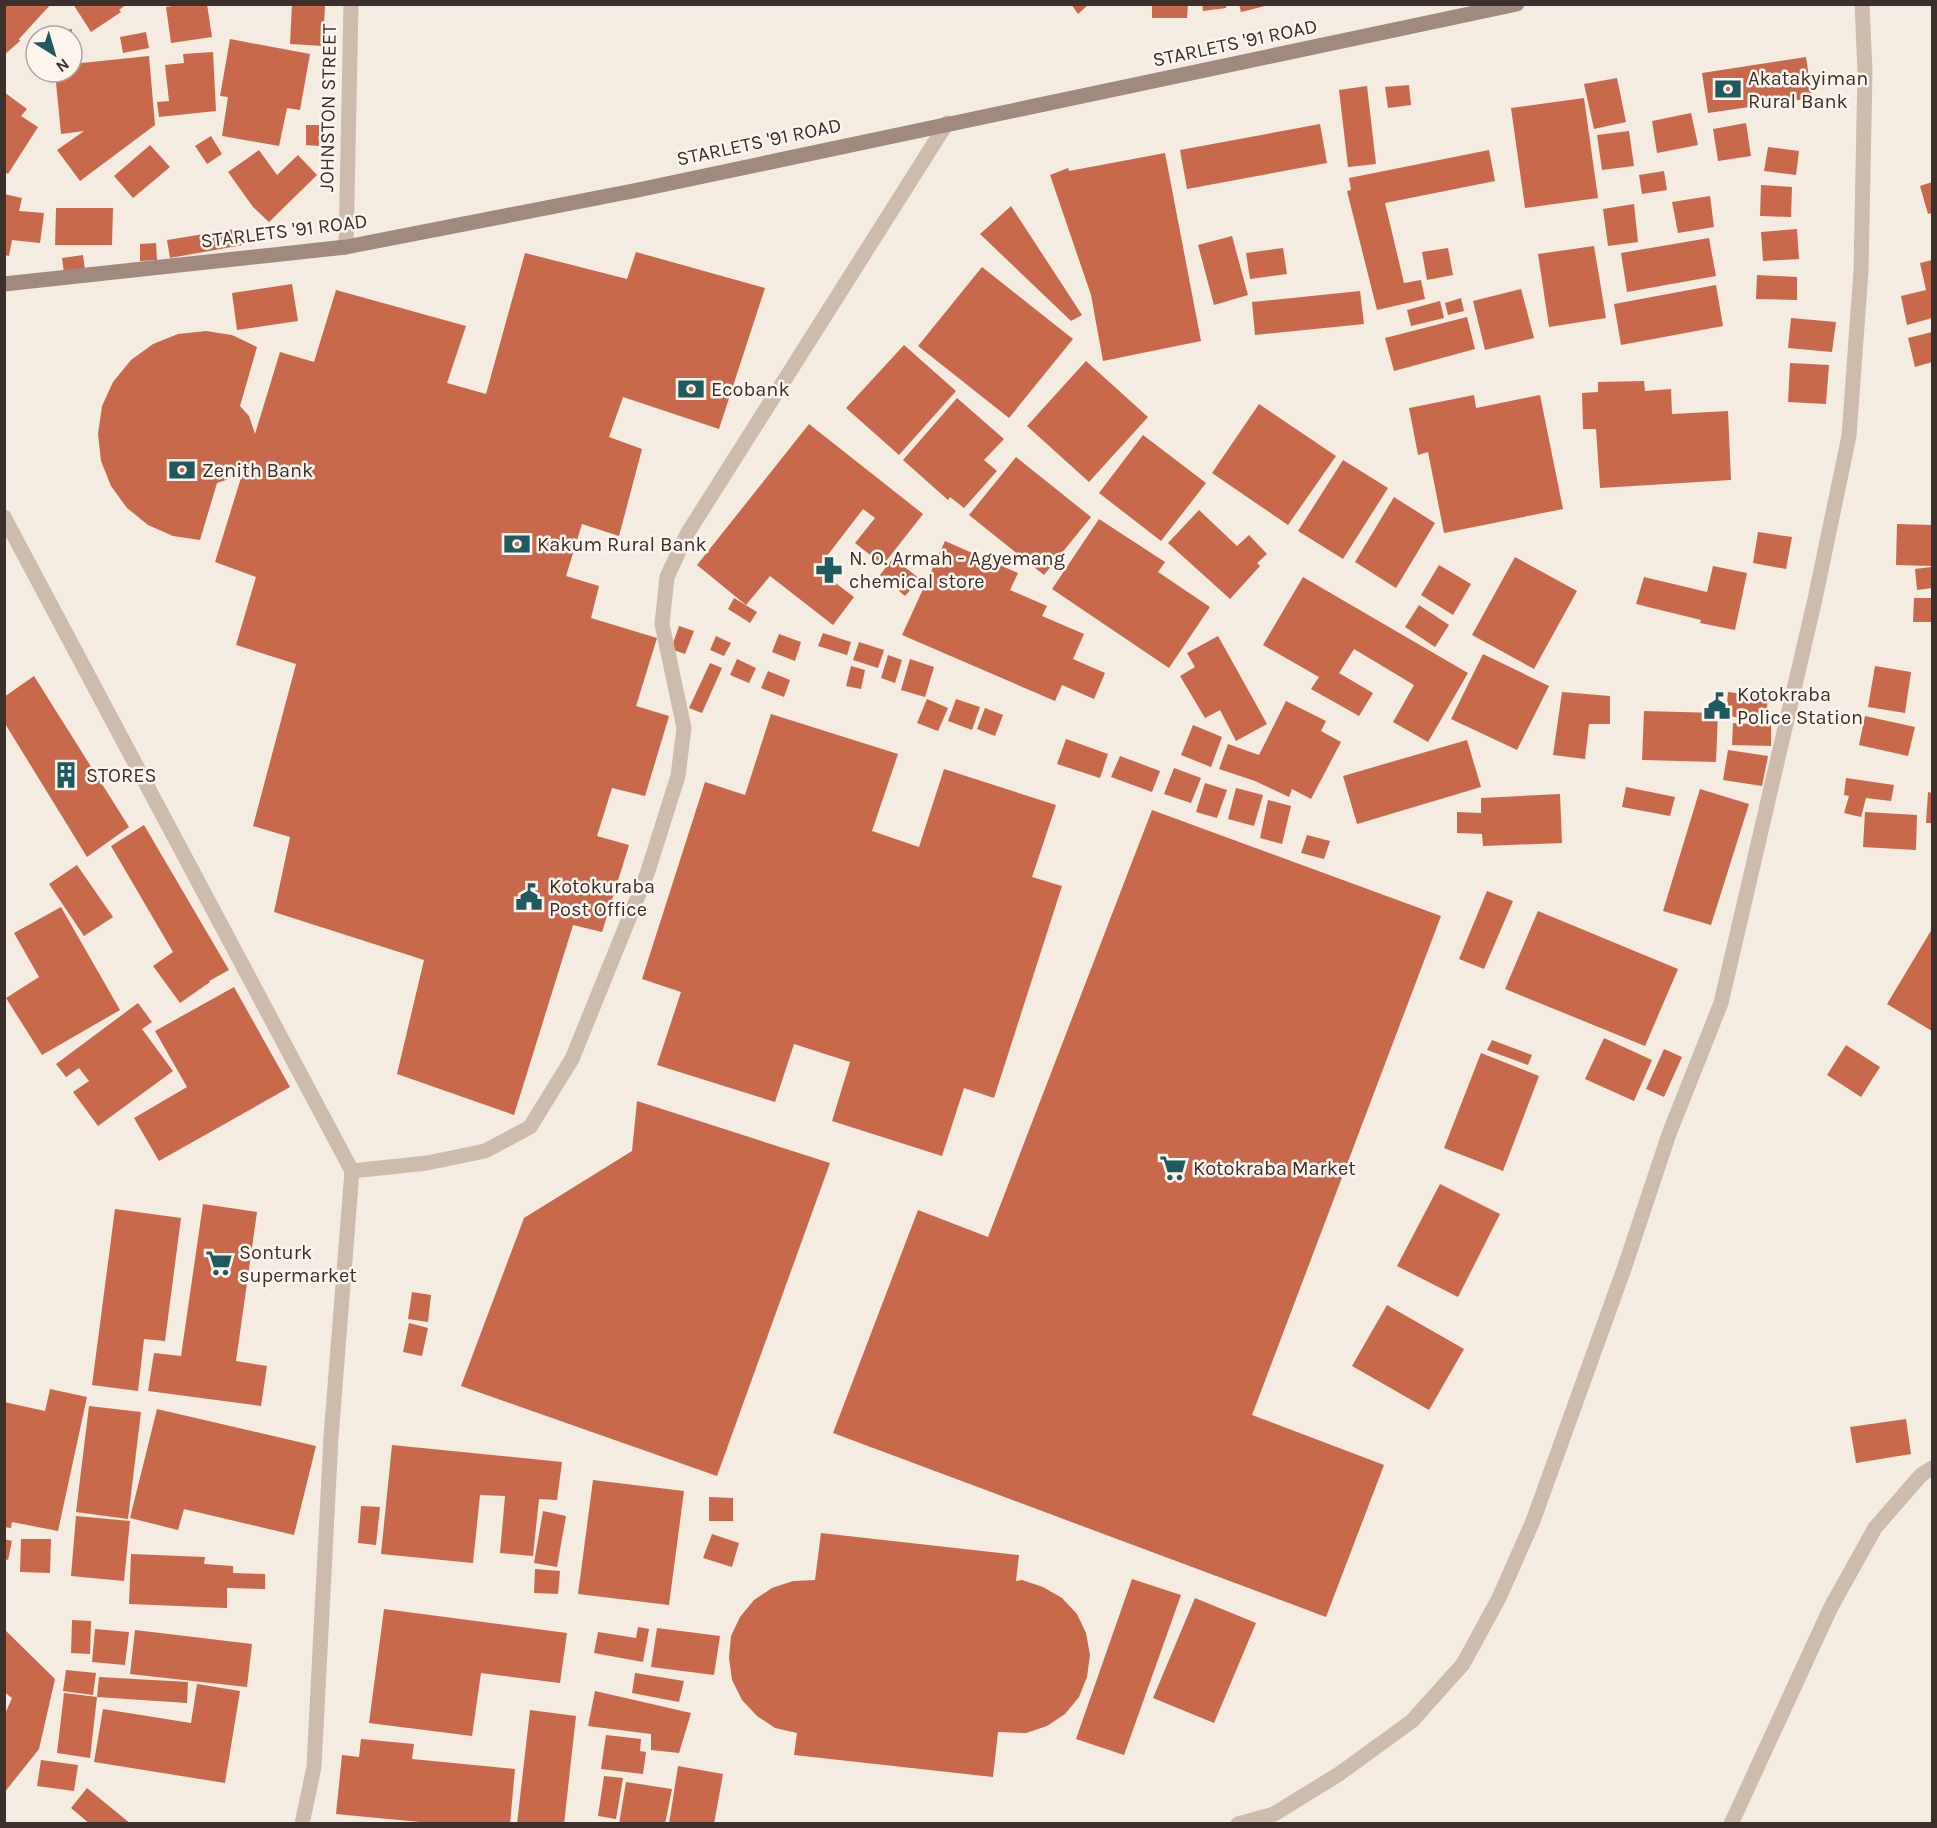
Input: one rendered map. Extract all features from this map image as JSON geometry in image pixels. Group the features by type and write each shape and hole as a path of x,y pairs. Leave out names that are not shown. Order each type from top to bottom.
{"street":[{"name":"JOHNSTON STREET","path":"346,247 351,4"},
{"name":"STARLETS '91 ROAD","path":"4,284 346,247 638,190 1517,4"},
{"path":"1238,1824 1274,1814 1339,1774 1412,1721 1463,1664 1499,1598 1533,1521 1624,1269 1669,1134 1721,1003 1815,600 1849,436 1861,271 1865,71 1862,4"},
{"path":"352,1171 427,1163 485,1151 530,1126 572,1059 647,873 678,777 684,728 662,624 668,577 687,534 947,123"},
{"path":"4,517 352,1171 331,1437 314,1767 302,1824"},
{"path":"1731,1824 1831,1607 1875,1528 1921,1475 1932,1468"}],"building":[{"path":"4,4 51,4 33,24 24,24 24,34 19,39 20,41 4,55"},
{"path":"73,4 127,4 119,10 121,12 91,32"},
{"path":"207,4 212,37 171,43 166,7"},
{"path":"292,4 325,5 323,46 290,44"},
{"path":"1071,4 1089,4 1078,14"},
{"path":"1152,4 1188,4 1187,18 1152,18"},
{"path":"1202,4 1226,4 1226,8 1203,11"},
{"path":"1239,4 1269,4 1269,5 1241,12"},
{"path":"146,32 149,48 123,53 120,37"},
{"path":"230,39 310,54 300,110 287,108 279,146 222,136 228,97 220,96"},
{"path":"213,52 216,111 159,117 157,102 169,101 165,65 184,63 183,54"},
{"path":"149,56 155,125 80,181 57,150 84,131 61,134 56,84 84,84 84,63"},
{"path":"1806,57 1812,98 1708,113 1702,73"},
{"path":"1617,78 1626,122 1594,129 1584,84"},
{"path":"1409,85 1411,105 1388,108 1385,87"},
{"path":"1367,86 1376,164 1348,167 1339,90"},
{"path":"4,92 27,109 21,116 38,127 8,174 4,172"},
{"path":"1584,98 1598,198 1525,208 1511,108"},
{"path":"1691,113 1698,145 1657,153 1652,121"},
{"path":"1746,123 1751,156 1718,161 1713,129"},
{"path":"1320,124 1327,163 1187,189 1180,150"},
{"path":"306,125 319,125 319,146 306,145"},
{"path":"1629,131 1634,166 1602,170 1597,135"},
{"path":"211,136 222,154 207,164 195,146"},
{"path":"150,145 170,167 133,198 114,176"},
{"path":"1768,147 1799,151 1796,175 1764,171"},
{"path":"259,150 277,175 298,155 317,175 269,222 253,207 228,172"},
{"path":"1489,150 1495,181 1385,203 1404,283 1421,280 1425,299 1377,310 1347,191 1351,190 1349,178"},
{"path":"1165,153 1201,341 1103,361 1091,295 1050,175 1068,168 1069,171"},
{"path":"1664,171 1667,190 1642,194 1639,175"},
{"path":"1932,182 1932,213 1928,214 1920,186"},
{"path":"1761,185 1792,187 1791,217 1760,216"},
{"path":"4,194 22,198 19,211 44,213 40,243 12,240 9,256 4,255"},
{"path":"1710,196 1714,227 1678,233 1672,202"},
{"path":"1634,204 1638,242 1608,246 1603,209"},
{"path":"1011,206 1082,315 1071,321 980,234"},
{"path":"56,208 113,208 112,245 55,245"},
{"path":"241,228 243,245 170,258 167,240"},
{"path":"1797,229 1799,259 1763,261 1761,232"},
{"path":"1232,236 1248,295 1214,305 1198,245"},
{"path":"1709,238 1716,276 1627,292 1621,253"},
{"path":"156,243 157,260 140,261 140,244"},
{"path":"1594,246 1606,318 1549,327 1538,254"},
{"path":"1283,248 1287,274 1250,279 1246,253"},
{"path":"1448,248 1453,275 1427,280 1422,252"},
{"path":"636,252 765,288 719,429 623,397 609,437 642,449 619,536 582,524 566,576 599,586 591,618 657,638 636,706 669,716 645,796 612,788 597,836 629,845 602,932 573,925 514,1115 397,1074 424,960 274,912 290,837 253,826 296,664 236,645 256,577 215,562 244,468 229,479 217,483 200,540 173,536 148,525 127,508 111,486 101,461 98,434 102,406 113,382 131,360 153,344 178,334 206,331 232,335 257,347 240,406 249,416 255,434 280,352 314,362 336,290 466,326 447,383 486,394 525,253 627,279"},
{"path":"83,255 85,270 64,273 62,258"},
{"path":"1932,260 1932,318 1907,325 1901,296 1926,290 1920,263"},
{"path":"982,267 1073,339 1009,418 918,346"},
{"path":"1757,275 1797,277 1797,300 1756,299"},
{"path":"292,284 298,321 237,330 232,293"},
{"path":"1716,285 1723,326 1621,345 1614,304"},
{"path":"1521,289 1534,338 1485,350 1473,301"},
{"path":"1360,291 1364,324 1255,335 1252,302"},
{"path":"1461,298 1464,311 1448,315 1445,303"},
{"path":"1440,301 1444,318 1411,326 1407,310"},
{"path":"1467,317 1475,349 1394,371 1385,338"},
{"path":"1791,318 1836,322 1832,352 1788,348"},
{"path":"1932,332 1932,362 1915,367 1908,338"},
{"path":"904,345 956,391 899,455 846,408"},
{"path":"1086,361 1148,417 1089,482 1027,426"},
{"path":"1790,363 1829,365 1826,404 1788,402"},
{"path":"1644,381 1645,391 1671,389 1672,414 1728,411 1731,480 1600,488 1596,429 1583,429 1582,393 1598,392 1598,382"},
{"path":"1474,395 1476,408 1540,395 1563,509 1444,533 1428,452 1418,455 1409,408"},
{"path":"957,398 1004,439 984,460 997,471 964,508 950,497 948,500 903,460"},
{"path":"1259,404 1336,456 1288,525 1212,473"},
{"path":"809,424 923,514 883,565 855,543 875,518 863,509 817,569 854,597 833,625 770,576 746,605 697,565"},
{"path":"1143,435 1206,483 1161,541 1099,493"},
{"path":"1016,457 1091,517 1044,575 969,515"},
{"path":"1343,460 1388,488 1343,559 1298,531"},
{"path":"1394,497 1435,523 1396,588 1355,562"},
{"path":"1199,510 1237,546 1249,535 1267,554 1257,563 1260,566 1230,599 1168,543"},
{"path":"1099,519 1165,562 1158,572 1210,607 1169,668 1052,589"},
{"path":"1897,524 1932,525 1932,566 1896,565"},
{"path":"1758,532 1792,537 1786,569 1753,563"},
{"path":"945,541 1018,573 1010,590 1047,606 1042,616 1084,634 1073,659 1105,673 1094,699 1062,685 1055,701 902,635"},
{"path":"1515,557 1577,591 1534,669 1472,635"},
{"path":"893,558 920,579 905,596 880,575"},
{"path":"1439,565 1471,584 1453,615 1421,595"},
{"path":"1713,566 1747,573 1735,630 1700,623 1701,620 1636,604 1644,577 1707,592"},
{"path":"1931,567 1932,588 1917,590 1915,569"},
{"path":"1303,577 1468,673 1428,742 1393,722 1414,685 1354,649 1339,673 1373,693 1359,716 1311,689 1319,677 1263,645"},
{"path":"734,598 757,612 750,623 728,609"},
{"path":"1914,598 1932,598 1932,622 1913,622"},
{"path":"1419,605 1449,625 1435,647 1405,627"},
{"path":"679,626 694,631 685,654 671,649"},
{"path":"823,633 851,642 847,655 818,646"},
{"path":"779,634 801,642 795,661 772,652"},
{"path":"716,636 731,643 724,656 710,650"},
{"path":"1218,636 1267,724 1236,741 1220,710 1205,718 1180,676 1195,667 1187,653"},
{"path":"859,642 884,650 878,668 853,660"},
{"path":"1483,654 1549,686 1517,750 1451,719"},
{"path":"888,655 902,660 895,683 881,678"},
{"path":"737,659 756,668 749,683 730,675"},
{"path":"910,659 934,667 925,697 901,690"},
{"path":"710,663 722,668 702,713 689,708"},
{"path":"851,666 865,670 861,689 846,686"},
{"path":"1875,666 1911,672 1905,713 1868,707"},
{"path":"768,671 790,680 784,697 761,688"},
{"name":"STORES","path":"34,676 129,827 87,857 4,722 4,697"},
{"path":"1562,692 1610,696 1610,724 1589,724 1585,759 1553,755"},
{"path":"1728,692 1768,697 1766,720 1726,716"},
{"path":"927,699 948,708 938,731 917,723"},
{"path":"956,699 980,707 972,730 948,721"},
{"path":"1286,701 1326,721 1321,731 1341,742 1311,799 1292,789 1289,797 1255,781 1219,769 1228,744 1259,755"},
{"path":"985,708 1003,715 995,736 977,729"},
{"path":"1644,711 1718,713 1716,762 1642,760"},
{"path":"771,714 898,754 872,831 919,847 944,769 1056,805 1032,877 1062,886 994,1098 964,1088 942,1156 832,1121 850,1062 794,1044 775,1102 657,1065 681,992 642,979 705,782 745,795"},
{"path":"1865,716 1915,727 1908,756 1859,745"},
{"path":"1733,723 1771,725 1771,746 1732,745"},
{"path":"1193,725 1222,737 1211,767 1181,755"},
{"path":"1066,739 1108,754 1100,778 1057,764"},
{"path":"1467,740 1481,787 1357,824 1343,776"},
{"path":"1728,750 1768,756 1762,786 1723,780"},
{"path":"1120,756 1160,771 1152,792 1111,777"},
{"path":"1174,768 1201,778 1191,803 1164,794"},
{"path":"1846,778 1894,785 1891,801 1866,798 1861,817 1844,813 1849,796 1844,795"},
{"path":"1205,783 1227,790 1217,818 1196,812"},
{"path":"1626,787 1675,797 1670,816 1622,807"},
{"path":"1236,788 1263,795 1254,826 1228,819"},
{"path":"1700,789 1749,804 1711,925 1663,911"},
{"path":"1928,792 1932,793 1932,823 1926,823"},
{"path":"1560,794 1562,843 1483,846 1482,834 1457,833 1457,812 1481,813 1481,798"},
{"path":"1268,800 1291,806 1282,844 1260,838"},
{"path":"1152,810 1441,916 1252,1415 1384,1465 1326,1617 833,1433 918,1210 988,1237"},
{"path":"1865,812 1917,815 1916,850 1863,847"},
{"path":"144,825 229,970 209,981 180,1003 153,966 173,952 111,846"},
{"path":"1307,835 1330,841 1324,859 1301,853"},
{"path":"77,865 113,917 84,936 49,884"},
{"path":"1487,891 1513,901 1484,969 1459,959"},
{"path":"61,907 120,1010 42,1055 6,998 39,977 14,933"},
{"path":"1538,911 1678,969 1645,1046 1505,989"},
{"path":"1932,929 1932,1031 1887,1004"},
{"path":"234,987 290,1087 159,1161 134,1118 187,1087 155,1031"},
{"path":"138,1003 152,1022 142,1029 173,1071 98,1126 73,1092 89,1081 79,1068 66,1077 56,1064"},
{"path":"1604,1038 1652,1060 1634,1101 1585,1079"},
{"path":"1492,1040 1532,1055 1528,1065 1487,1050"},
{"path":"1846,1045 1880,1067 1861,1097 1827,1075"},
{"path":"1664,1049 1682,1057 1664,1097 1646,1089"},
{"path":"1481,1053 1539,1076 1503,1171 1444,1148"},
{"path":"637,1101 830,1163 717,1476 461,1386 524,1218 632,1151"},
{"path":"1440,1184 1500,1214 1458,1297 1397,1266"},
{"path":"203,1204 257,1212 236,1361 267,1366 261,1406 148,1391 154,1353 181,1356"},
{"path":"115,1209 181,1218 165,1341 144,1339 138,1391 92,1385"},
{"path":"412,1292 431,1295 428,1322 408,1319"},
{"path":"1387,1305 1464,1349 1429,1410 1352,1366"},
{"path":"409,1323 428,1328 422,1356 403,1352"},
{"path":"50,1389 87,1397 58,1531 12,1522 11,1528 4,1527 4,1402 45,1411"},
{"path":"89,1406 141,1412 128,1519 76,1512"},
{"path":"157,1409 316,1446 294,1535 184,1509 178,1530 130,1518"},
{"path":"1906,1419 1911,1454 1856,1463 1850,1427"},
{"path":"392,1445 562,1462 557,1500 539,1499 533,1556 500,1553 505,1496 480,1495 473,1563 381,1554"},
{"path":"593,1480 684,1491 669,1605 578,1594"},
{"path":"709,1497 733,1498 733,1521 709,1521"},
{"path":"361,1506 380,1507 376,1545 358,1543"},
{"path":"543,1511 566,1516 557,1567 534,1563"},
{"path":"76,1516 130,1521 124,1581 71,1576"},
{"path":"821,1533 1019,1555 1016,1581 1022,1580 1043,1587 1062,1598 1077,1614 1086,1633 1090,1655 1087,1677 1079,1697 1065,1714 1047,1726 1026,1733 998,1732 993,1777 794,1755 797,1733 775,1728 757,1716 742,1700 732,1680 729,1658 731,1636 740,1617 754,1600 772,1588 793,1581 815,1580"},
{"path":"712,1534 739,1543 732,1567 703,1558"},
{"path":"4,1539 12,1541 8,1560 4,1559"},
{"path":"21,1539 51,1539 50,1573 20,1572"},
{"path":"131,1554 205,1557 204,1564 233,1566 233,1573 265,1574 265,1589 227,1588 227,1608 129,1604"},
{"path":"535,1569 560,1571 558,1594 534,1593"},
{"path":"1132,1579 1181,1595 1124,1755 1076,1739"},
{"path":"1195,1598 1256,1623 1214,1723 1153,1698"},
{"path":"384,1609 567,1633 560,1683 481,1673 472,1736 369,1723"},
{"path":"72,1620 91,1621 90,1654 71,1653"},
{"path":"638,1627 649,1629 643,1662 594,1653 598,1632 636,1638"},
{"path":"657,1628 720,1636 714,1675 651,1667"},
{"path":"4,1629 55,1679 39,1749 4,1793 4,1716 12,1698 4,1692"},
{"path":"95,1629 129,1632 125,1665 92,1662"},
{"path":"135,1630 252,1644 247,1687 130,1674"},
{"path":"66,1670 96,1673 93,1695 63,1691"},
{"path":"635,1673 684,1681 679,1702 632,1693"},
{"path":"99,1677 188,1682 187,1703 97,1697"},
{"path":"197,1684 240,1691 225,1783 94,1762 103,1709 191,1723"},
{"path":"595,1691 691,1713 679,1753 651,1750 651,1734 588,1726"},
{"path":"64,1693 97,1697 90,1758 57,1753"},
{"path":"530,1710 576,1716 564,1824 517,1824"},
{"path":"606,1735 641,1739 640,1751 646,1752 643,1774 601,1769"},
{"path":"361,1739 414,1744 412,1759 515,1769 510,1824 441,1824 336,1814 342,1755 359,1757"},
{"path":"41,1760 78,1765 74,1791 37,1786"},
{"path":"678,1766 723,1774 714,1824 669,1824"},
{"path":"604,1776 623,1778 616,1819 598,1816"},
{"path":"626,1782 672,1789 665,1824 619,1824"},
{"path":"87,1788 131,1824 90,1824 71,1808"}],"place":[{"name":"Akatakyiman Rural Bank","path":"1728,89"},
{"name":"Ecobank","path":"691,389"},
{"name":"Zenith Bank","path":"182,470"},
{"name":"Kakum Rural Bank","path":"517,544"},
{"name":"N. O. Armah - Agyemang chemical store","path":"829,570"},
{"name":"Kotokraba Police Station","path":"1717,706"},
{"name":"STORES","path":"66,775"},
{"name":"Kotokuraba Post Office","path":"529,897"},
{"name":"Kotokraba Market","path":"1173,1168"},
{"name":"Sonturk supermarket","path":"219,1263"}]}
